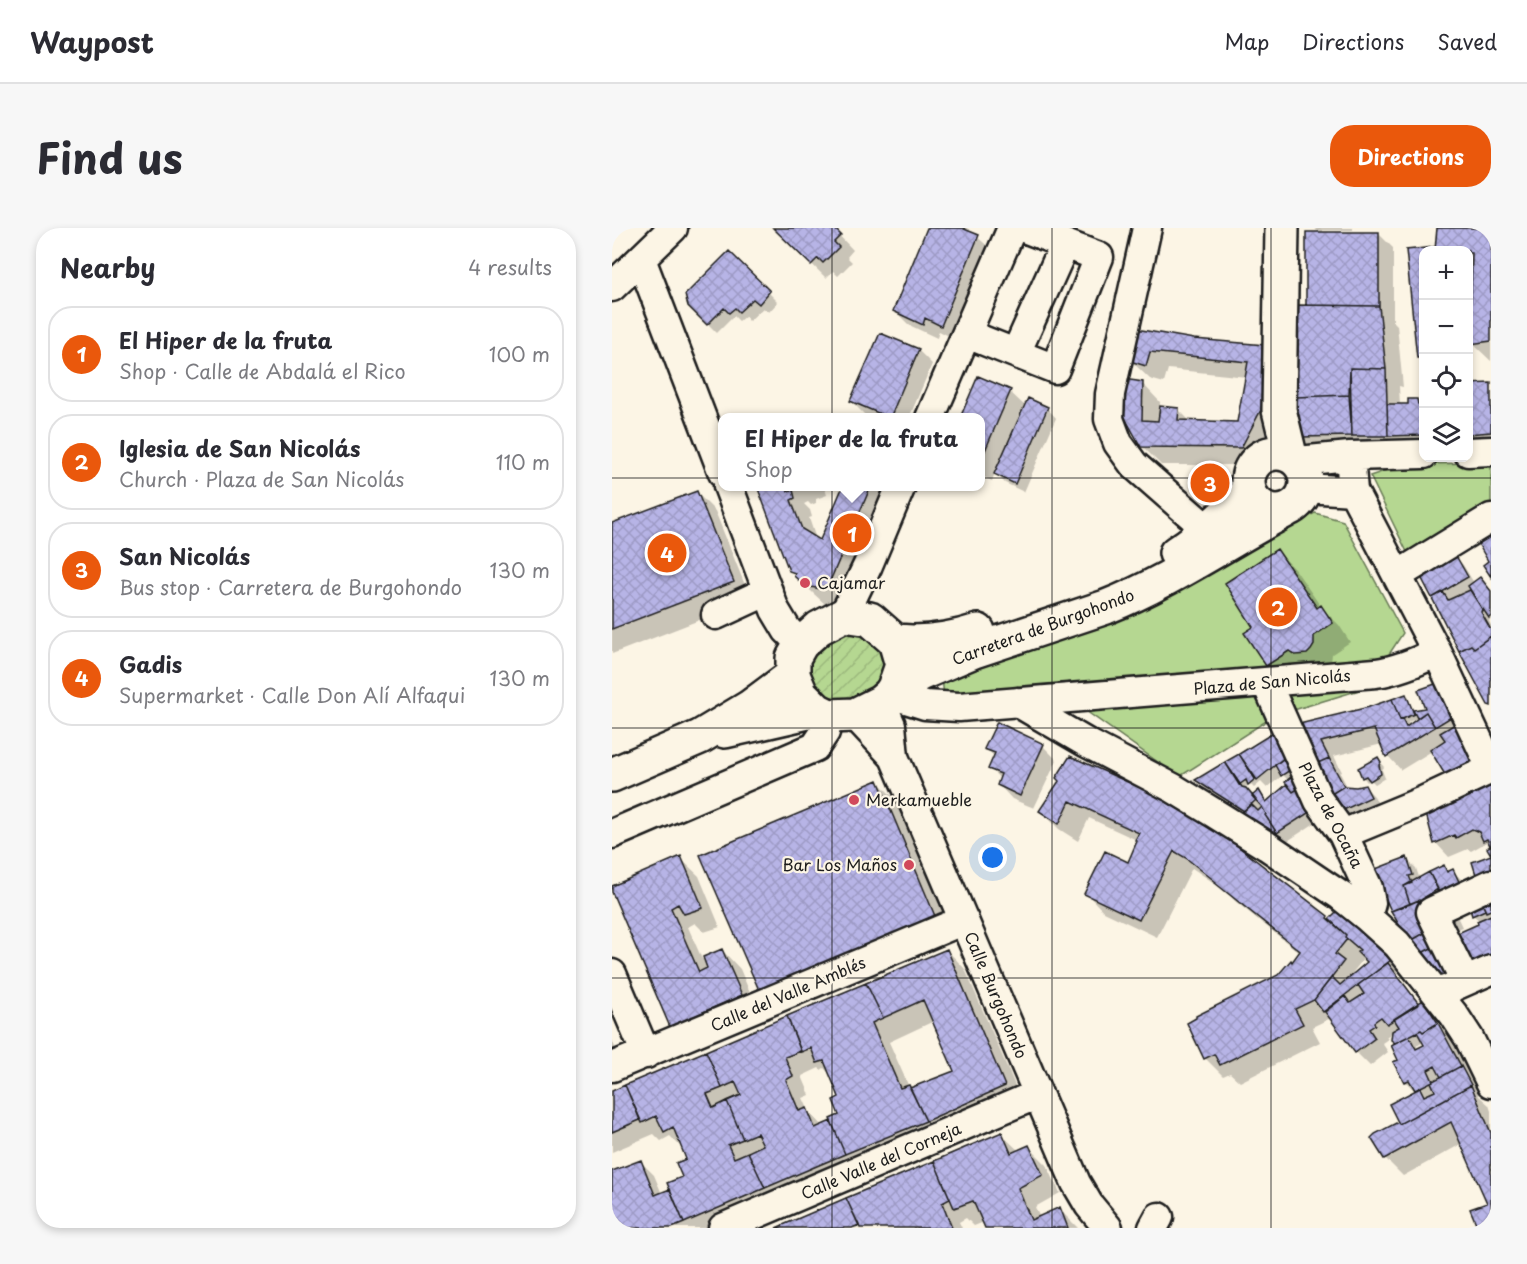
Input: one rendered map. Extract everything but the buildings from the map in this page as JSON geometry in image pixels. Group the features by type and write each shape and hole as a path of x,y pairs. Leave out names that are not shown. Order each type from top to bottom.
{"main road":[{"path":"1282,228 1279,410 1288,474"},
{"name":"Carretera de Burgohondo","path":"895,641 917,643 940,641 968,634 1125,581 1180,551 1227,513 1248,490 1258,504 1270,511 1288,474"},
{"name":"Carretera de Burgohondo","path":"613,770 700,737 861,704 922,672 955,658 1131,597 1199,561 1254,527 1288,474"},
{"path":"844,615 870,619 895,641 902,665 861,704 801,694 793,675 793,658 801,644 819,628 844,615"},
{"name":"Carretera de Burgohondo","path":"700,737 750,707 793,675"}],"street":[{"path":"612,287 673,228"},
{"path":"932,413 1012,228"},
{"path":"967,334 1055,369 1099,257 1024,228"},
{"path":"1147,228 1110,394 1109,419 1118,443 1134,465 1208,530"},
{"path":"1016,354 1065,244"},
{"path":"641,259 718,460"},
{"path":"1473,452 1491,451"},
{"path":"1288,474 1350,456 1419,454"},
{"path":"1350,456 1353,491 1437,652 1482,725 1485,755 1491,763"},
{"path":"1288,474 1353,491"},
{"path":"730,491 775,610 787,630 801,644"},
{"path":"844,615 899,491"},
{"path":"1398,575 1491,518"},
{"path":"716,615 768,591"},
{"name":"Plaza de San Nicolás","path":"861,704 959,707 1385,672 1410,665 1437,652"},
{"name":"Plaza de Ocaña","path":"1266,682 1319,801 1343,834 1368,888 1371,903 1367,916"},
{"path":"1017,702 1214,813 1267,846 1367,916 1397,944 1438,993 1469,1038 1491,1083"},
{"path":"612,834 815,747 825,732 861,704"},
{"name":"Calle Burgohondo","path":"861,704 894,757 1076,1183 1089,1205 1108,1228"},
{"path":"1343,834 1423,801 1491,769"},
{"path":"1465,981 1431,912 1491,884"},
{"name":"Calle del Valle Amblés","path":"612,1067 964,920"},
{"path":"1438,993 1491,970"},
{"path":"612,974 645,1054"},
{"name":"Calle Valle del Corneja","path":"731,1227 1038,1094"}],"green space":[{"path":"1491,463 1491,505 1408,554 1370,476 1405,464"},
{"path":"1315,513 1343,521 1403,633 1386,659 944,699 942,675 1127,609"},
{"path":"842,631 867,632 888,656 880,685 854,702 824,699 808,675 810,656"},
{"path":"1389,681 1274,716 1179,777 1079,706"}],"place":[{"name":"San Nicolás","path":"1210,483"},
{"name":"El Hiper de la fruta","path":"852,533"},
{"name":"Gadis","path":"667,553"},
{"name":"Cajamar","path":"805,583"},
{"name":"Iglesia de San Nicolás","path":"1278,607"},
{"name":"Merkamueble","path":"854,800"},
{"name":"Bar Los Maños","path":"909,865"}]}
